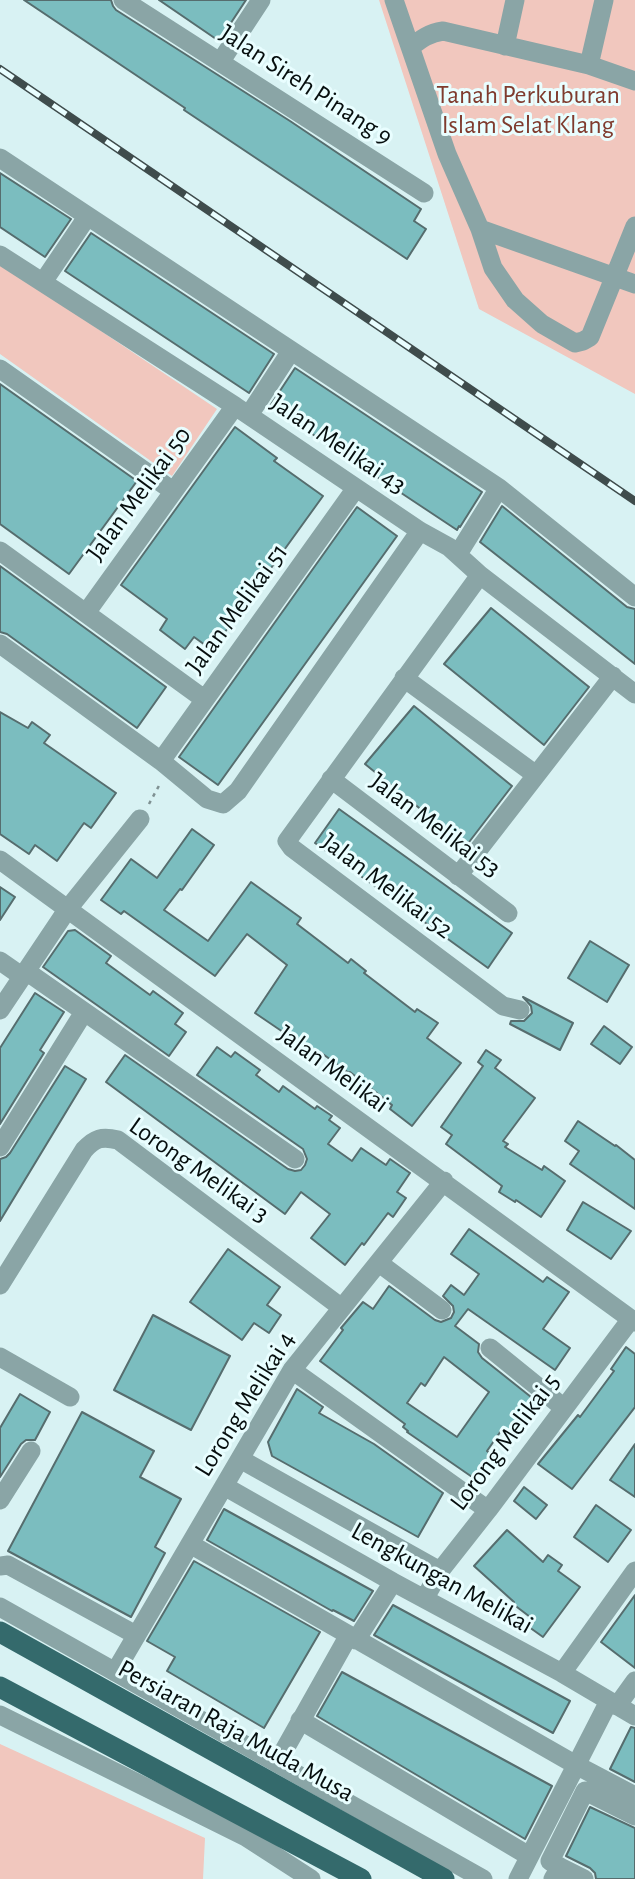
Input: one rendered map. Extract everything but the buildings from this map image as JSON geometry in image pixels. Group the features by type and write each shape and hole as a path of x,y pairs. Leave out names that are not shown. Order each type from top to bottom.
{"main road":[{"name":"Persiaran Raja Muda Musa","path":"0,1632 444,1879"},
{"path":"0,1687 361,1879"}],"street":[{"name":"Jalan Sireh Pinang 9","path":"123,0 424,193"},
{"path":"221,61 261,0"},
{"path":"394,0 447,154 481,229 492,268 515,300 542,324 575,343 590,337 635,226"},
{"path":"505,46 515,0"},
{"path":"589,65 604,0"},
{"path":"411,47 423,37 443,31 589,65 635,81"},
{"path":"0,158 499,488 635,597"},
{"path":"43,282 87,217"},
{"path":"481,229 635,284"},
{"name":"Jalan Melikai 43","path":"0,255 242,410 420,531 449,547 480,575 635,694"},
{"name":"Jalan Melikai 50","path":"86,613 173,491 290,351"},
{"path":"0,369 173,491"},
{"name":"Jalan Melikai 51","path":"164,764 204,699 356,488"},
{"path":"458,554 499,488"},
{"path":"0,644 164,764 207,799 223,804 238,791 420,531"},
{"path":"0,551 204,699"},
{"name":"Jalan Melikai 52","path":"480,575 287,841 292,848 503,1006 520,1010"},
{"path":"458,876 612,677"},
{"path":"404,678 536,775"},
{"name":"Jalan Melikai 53","path":"331,779 508,913"},
{"path":"0,1010 67,910 140,819"},
{"name":"Jalan Melikai","path":"0,860 633,1320"},
{"path":"0,961 84,1012 295,1159"},
{"path":"0,1147 84,1012"},
{"name":"Lorong Melikai 3","path":"0,1284 84,1150 94,1139 106,1137 118,1140 342,1308"},
{"name":"Lorong Melikai 4","path":"115,1672 292,1370 444,1181"},
{"path":"379,1263 442,1310"},
{"name":"Lorong Melikai 5","path":"425,1598 440,1571 633,1320"},
{"path":"490,1348 564,1408"},
{"path":"0,1357 70,1397"},
{"path":"292,1370 488,1510"},
{"path":"0,1500 31,1451"},
{"path":"240,1459 440,1571"},
{"name":"Lengkungan Melikai","path":"224,1486 635,1716"},
{"path":"190,1544 635,1796"},
{"path":"0,1566 8,1565 136,1635"},
{"path":"562,1673 635,1571"},
{"path":"277,1763 300,1720 393,1582"},
{"path":"0,1607 483,1879"},
{"path":"518,1879 576,1765 613,1703 635,1681"},
{"path":"0,1715 246,1838 305,1877"},
{"path":"300,1720 529,1856"},
{"path":"584,1879 557,1873 550,1861 585,1791 635,1816"},
{"path":"297,1845 305,1877"}],"path":[{"path":"140,819 164,764"}],"green space":[{"name":"Tanah Perkuburan Islam Selat Klang","path":"379,0 635,0 635,394 479,309"},
{"path":"0,263 217,409 172,476 0,354"},
{"path":"0,1744 205,1838 203,1879 0,1879"}],"railway":[{"path":"0,69 635,501"}]}
